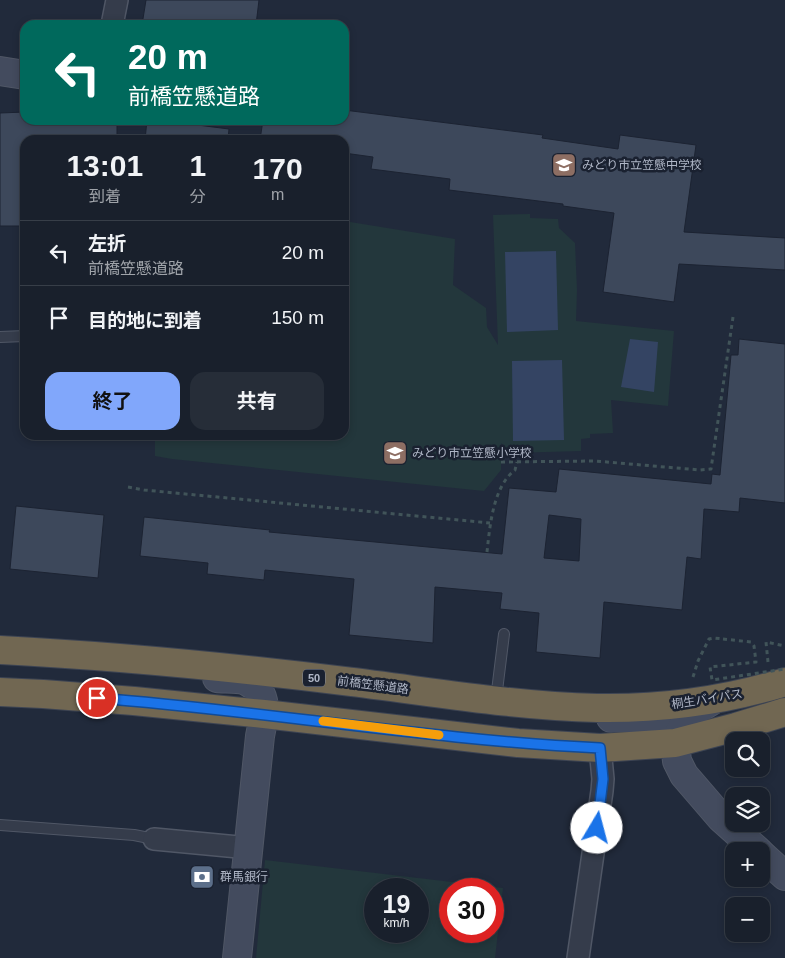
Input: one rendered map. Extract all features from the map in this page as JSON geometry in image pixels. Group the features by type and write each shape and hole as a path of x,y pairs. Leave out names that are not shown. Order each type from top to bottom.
{"highway":[{"name":"前橋笠懸道路","path":"0,650 111,657 249,670 556,706 627,708"},
{"name":"桐生バイパス","path":"627,708 663,706 703,692 776,672"},
{"path":"0,692 116,700 264,714 518,744 600,748 675,742 736,727 785,712"}],"main road":[{"path":"0,72 20,74"},
{"path":"111,657 127,668 247,681 256,688 263,698 264,714 260,736 237,958"},
{"path":"346,681 388,697 548,716 639,718 652,722 667,732 675,742 678,761 684,775 721,818 748,842"},
{"path":"675,742 680,729 688,718 700,708 703,692"},
{"path":"770,862 785,876"}],"street":[{"path":"113,20 117,0"},
{"path":"578,958 602,791 603,779 600,748"},
{"path":"154,839 249,848"}],"lane":[{"path":"0,336 20,336"},
{"path":"496,700 504,634"},
{"path":"0,825 134,835 154,839"}],"path":[{"path":"501,462 595,461 700,470 711,469 732,317"},
{"path":"487,552 494,506 503,485 509,475 515,470 517,462"},
{"path":"128,487 490,523"},
{"path":"703,692 698,661 709,639 750,642 754,646 756,662 710,667 712,680 785,669"},
{"path":"776,672 766,642 785,646"}],"green space":[{"path":"530,214 530,218 558,219 559,228 575,243 576,321 674,331 668,406 611,400 613,433 590,434 590,438 581,439 581,451 511,453 501,443 501,470 484,491 155,456 155,440 349,440 349,222 455,239 453,285 486,308 487,327 498,345 493,215"},
{"path":"265,860 418,878 364,878 364,943 429,943 429,879 439,880 439,943 497,943 495,958 256,958"}],"water":[{"path":"556,251 558,330 507,332 505,252"},
{"path":"630,339 658,342 654,392 621,387"},
{"path":"562,360 564,440 513,441 512,361"}],"building":[{"path":"146,0 259,0 257,20 143,20"},
{"path":"349,111 543,135 542,138 618,149 620,135 696,145 684,232 785,238 785,270 679,264 674,302 603,292 614,213 563,206 563,204 449,190 450,179 371,169 373,157 349,154 349,135 261,135 262,125 349,125"},
{"path":"20,112 20,125 117,125 117,135 20,135 20,226 0,226 0,113"},
{"path":"146,125 197,125 229,129 228,135 146,135"},
{"path":"739,339 785,344 785,503 740,498 739,512 704,509 701,559 687,557 682,610 604,602 600,658 536,652 539,613 500,609 502,593 435,587 433,643 349,635 354,579 265,570 264,580 207,574 208,563 140,556 144,517 270,530 269,532 502,554 509,488 556,492 559,469 711,484 712,474 720,475 731,355 738,355","holes":["549,515 581,519 579,561 544,558"]},
{"path":"16,506 104,515 98,578 10,569"}],"slow traffic":[{"path":"323,721 439,735"}],"place":[{"name":"みどり市立笠懸中学校","path":"564,165"},
{"name":"みどり市立笠懸小学校","path":"395,453"},
{"name":"群馬銀行","path":"202,877"}],"route":[{"path":"97,698 264,714 518,744 600,748 603,779 597,828"}]}
